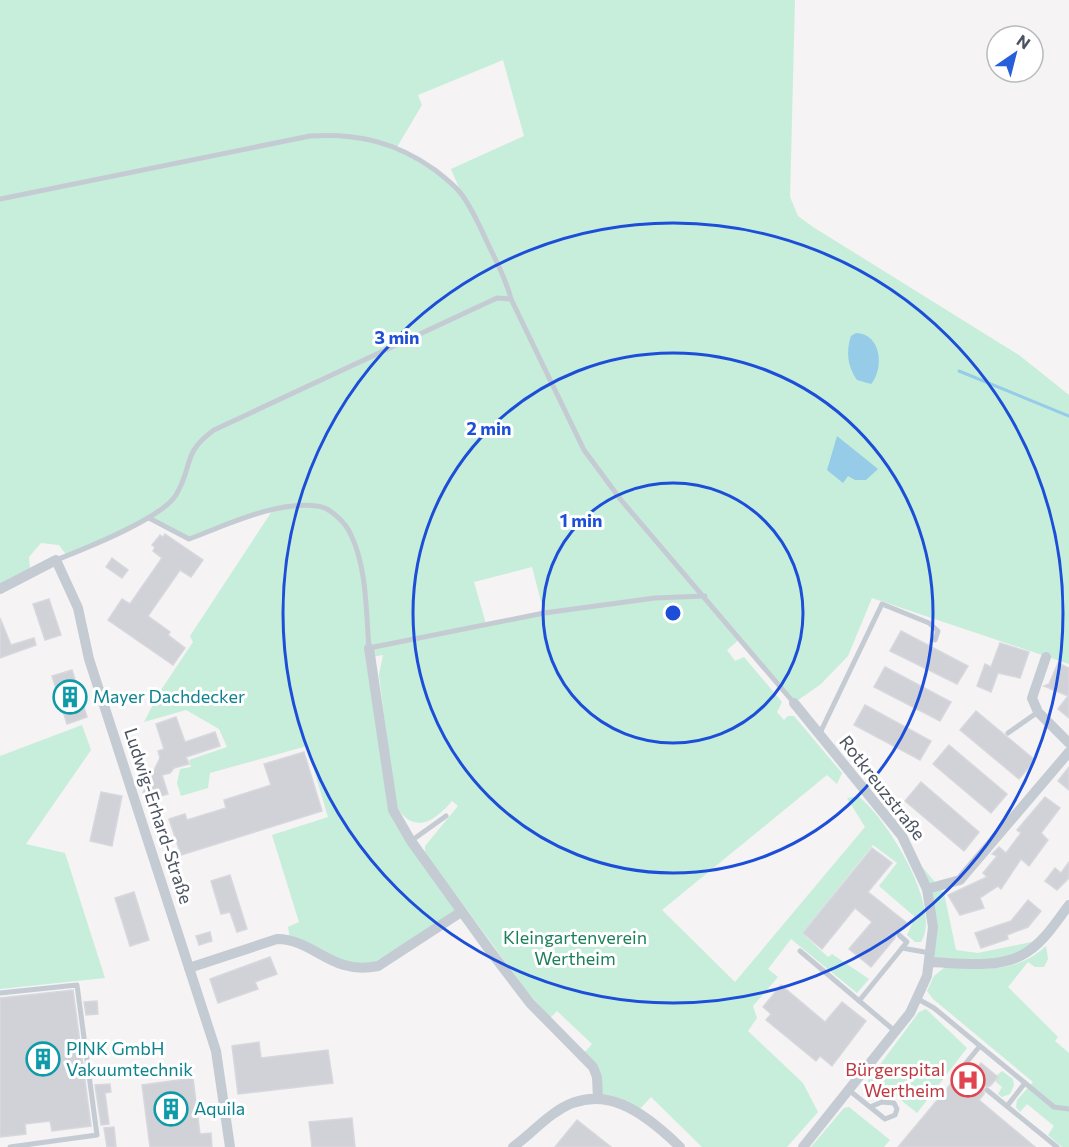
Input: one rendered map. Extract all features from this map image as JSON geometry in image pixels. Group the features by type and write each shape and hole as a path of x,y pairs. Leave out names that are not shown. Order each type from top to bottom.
{"street":[{"path":"0,589 56,560"},
{"name":"Ludwig-Erhard-Straße","path":"56,560 78,608 89,659 216,1051 230,1147"},
{"path":"369,648 393,810 411,841 461,912 530,1003 593,1067 597,1077 598,1099"},
{"path":"1046,657 1032,698 1038,712 1069,743"},
{"name":"Rotkreuzstraße","path":"794,704 902,836 927,889 933,927 931,957 918,999 897,1033 803,1147"},
{"path":"927,889 960,880 1069,752"},
{"path":"931,957 999,962 1022,956 1041,940 1069,904"},
{"path":"189,968 277,939 290,939 329,961 345,967 363,969 378,966 461,912"},
{"path":"513,1147 554,1113 587,1099 616,1101 632,1107 658,1125 680,1147"}],"lane":[{"path":"0,199 310,136 340,134 369,139 392,144 419,158 461,192 506,281 511,299 584,450 621,500 705,596 794,704"},
{"path":"56,560 149,518 165,508 175,496 197,443 214,430 497,298 511,299"},
{"path":"149,518 189,539 273,510 319,506 337,516 351,533 358,556 369,648 544,613 655,598 705,596"},
{"path":"819,735 882,604 929,623 938,631 935,640"},
{"path":"1008,733 1038,712"},
{"path":"411,841 446,816"},
{"path":"859,1001 907,942 899,935"},
{"path":"902,948 931,957"},
{"path":"800,951 897,1033"},
{"path":"0,993 77,985 97,1135 10,1147"},
{"path":"918,999 934,1008 1054,1107 1069,1109"},
{"path":"970,1076 961,1069 980,1046"},
{"path":"1007,1106 1025,1083"},
{"path":"987,1090 1057,1147"},
{"path":"850,1091 870,1107 885,1119 890,1119 897,1109 894,1103 888,1101 870,1107"}],"green space":[{"name":"Kleingartenverein Wertheim","path":"0,0 795,0 790,197 798,216 1019,355 1069,395 1069,664 872,598 848,656 821,684 794,703 740,639 727,650 735,661 744,657 782,702 777,712 784,720 788,716 794,716 842,773 837,784 827,775 662,910 735,982 865,827 847,798 858,796 870,807 896,842 918,886 924,908 926,927 921,942 915,942 907,935 915,917 879,886 897,863 873,845 802,933 828,957 832,954 869,979 857,993 791,939 768,969 778,977 753,1006 757,1018 748,1031 803,1083 818,1112 787,1147 702,1147 651,1097 638,1111 598,1099 597,1077 583,1054 592,1044 557,1011 550,1018 526,990 425,853 425,846 458,806 452,801 431,820 416,823 402,814 395,804 379,675 383,655 371,657 393,810 459,909 363,969 290,939 288,927 299,922 272,835 328,817 307,746 210,773 208,788 181,796 177,783 180,769 191,767 189,760 227,747 219,729 186,710 144,722 159,693 193,642 190,636 272,511 189,539 149,518 67,556 59,545 41,543 29,557 30,569 0,589","holes":["503,60 524,136 451,169 460,190 419,158 397,147 422,105 418,95","532,567 544,613 486,624 474,582"]},
{"path":"82,725 91,750 26,844 65,853 105,978 0,989 0,756"},
{"path":"914,857 944,893 956,950 978,953 1041,940 999,962 930,962 933,927"},
{"path":"1046,946 1048,959 1044,967 1035,967 1028,962 1008,987 1058,1037 1055,1041 1069,1053 1069,1147 1062,1147 1048,1135 1054,1126 1027,1104 1020,1112 1016,1107 1017,1100 1033,1082 933,999 927,991 934,976 946,966 999,968 1023,961"},
{"path":"926,1009 967,1048 917,1113 879,1082 868,1095 862,1089 919,1012"},
{"path":"1002,1071 1013,1079 1014,1085 1010,1094 1002,1097 998,1094 1002,1087 996,1082 996,1076"},
{"path":"849,1107 890,1140 884,1147 811,1147 844,1108"}],"water":[{"path":"856,333 865,335 876,346 878,370 871,384 857,380 849,364 849,342 851,336"},
{"path":"837,436 878,469 866,480 855,480 848,476 843,483 827,470"}],"building":[{"path":"165,534 203,560 191,577 180,570 148,616 170,632 168,635 185,648 173,665 108,620 122,599 130,604 162,558 153,551 155,547 152,545 160,535 163,537"},
{"path":"112,558 128,570 122,578 106,567"},
{"path":"49,599 61,635 45,640 33,604"},
{"path":"0,618 11,645 34,638 36,645 0,658"},
{"path":"901,631 968,666 957,684 890,651"},
{"path":"1000,643 1029,652 1020,678 998,673 991,692 977,686 985,664 991,667"},
{"path":"1058,663 1069,668 1069,718 1058,709 1068,696 1044,686 1049,684"},
{"path":"885,667 951,702 940,721 874,687"},
{"name":"Mayer Dachdecker","path":"72,670 87,717 67,724 52,676"},
{"path":"865,705 931,741 920,760 854,725"},
{"path":"976,711 1035,760 1019,779 960,730"},
{"path":"176,717 185,742 215,732 220,746 186,757 189,764 174,768 170,773 162,775 168,794 146,800 143,793 160,758 158,751 164,749 156,724"},
{"path":"949,745 1007,794 991,813 933,764"},
{"path":"304,752 322,811 181,855 169,819 185,814 187,820 226,808 224,800 271,785 264,764"},
{"path":"1069,767 1069,790 1058,781"},
{"path":"921,782 979,832 964,851 905,801"},
{"path":"101,792 122,796 112,846 90,841"},
{"path":"1045,797 1060,808 1041,833 1048,840 1029,866 1021,859 1001,889 998,886 980,898 984,908 960,915 948,895 987,877 983,873 997,856 992,854 999,847 1006,853 1021,833 1017,830"},
{"path":"872,848 892,863 868,892 907,923 901,930 895,932 895,938 871,967 849,949 872,922 855,908 822,949 803,933"},
{"path":"1069,862 1069,878 1057,890 1045,881 1055,868 1061,873"},
{"path":"230,875 247,929 237,932 230,912 221,914 211,881"},
{"path":"134,892 149,940 130,946 115,898"},
{"path":"1028,900 1041,911 1028,927 1007,935 1008,939 981,948 975,933 1011,921"},
{"path":"210,932 212,941 199,945 196,936"},
{"path":"270,957 277,974 255,982 258,989 218,1003 210,979"},
{"path":"781,985 825,1022 842,1002 866,1021 832,1066 820,1056 816,1061 766,1020 771,1014 763,1007"},
{"name":"PINK GmbH Vakuumtechnik","path":"73,990 91,1126 52,1131 50,1121 25,1124 26,1134 0,1137 0,998"},
{"path":"97,1001 98,1014 86,1015 84,1002"},
{"path":"259,1042 261,1058 328,1050 333,1083 238,1094 232,1046"},
{"path":"981,1063 998,1077 990,1086 984,1087 984,1094 979,1100 1035,1147 898,1147 954,1080 962,1086 967,1080 972,1080 973,1072"},
{"name":"Aquila","path":"193,1078 200,1134 211,1133 212,1147 150,1147 142,1085"},
{"path":"110,1084 111,1092 105,1093 109,1124 101,1125 95,1085"},
{"path":"352,1118 355,1147 312,1147 309,1122"},
{"path":"577,1120 611,1147 555,1147"},
{"path":"114,1127 116,1147 107,1147 104,1128"}],"waterway":[{"path":"959,371 1069,416"}],"place":[{"name":"Mayer Dachdecker","path":"70,697"},
{"name":"PINK GmbH Vakuumtechnik","path":"43,1059"},
{"name":"Bürgerspital Wertheim","path":"968,1080"},
{"name":"Aquila","path":"171,1109"}]}
